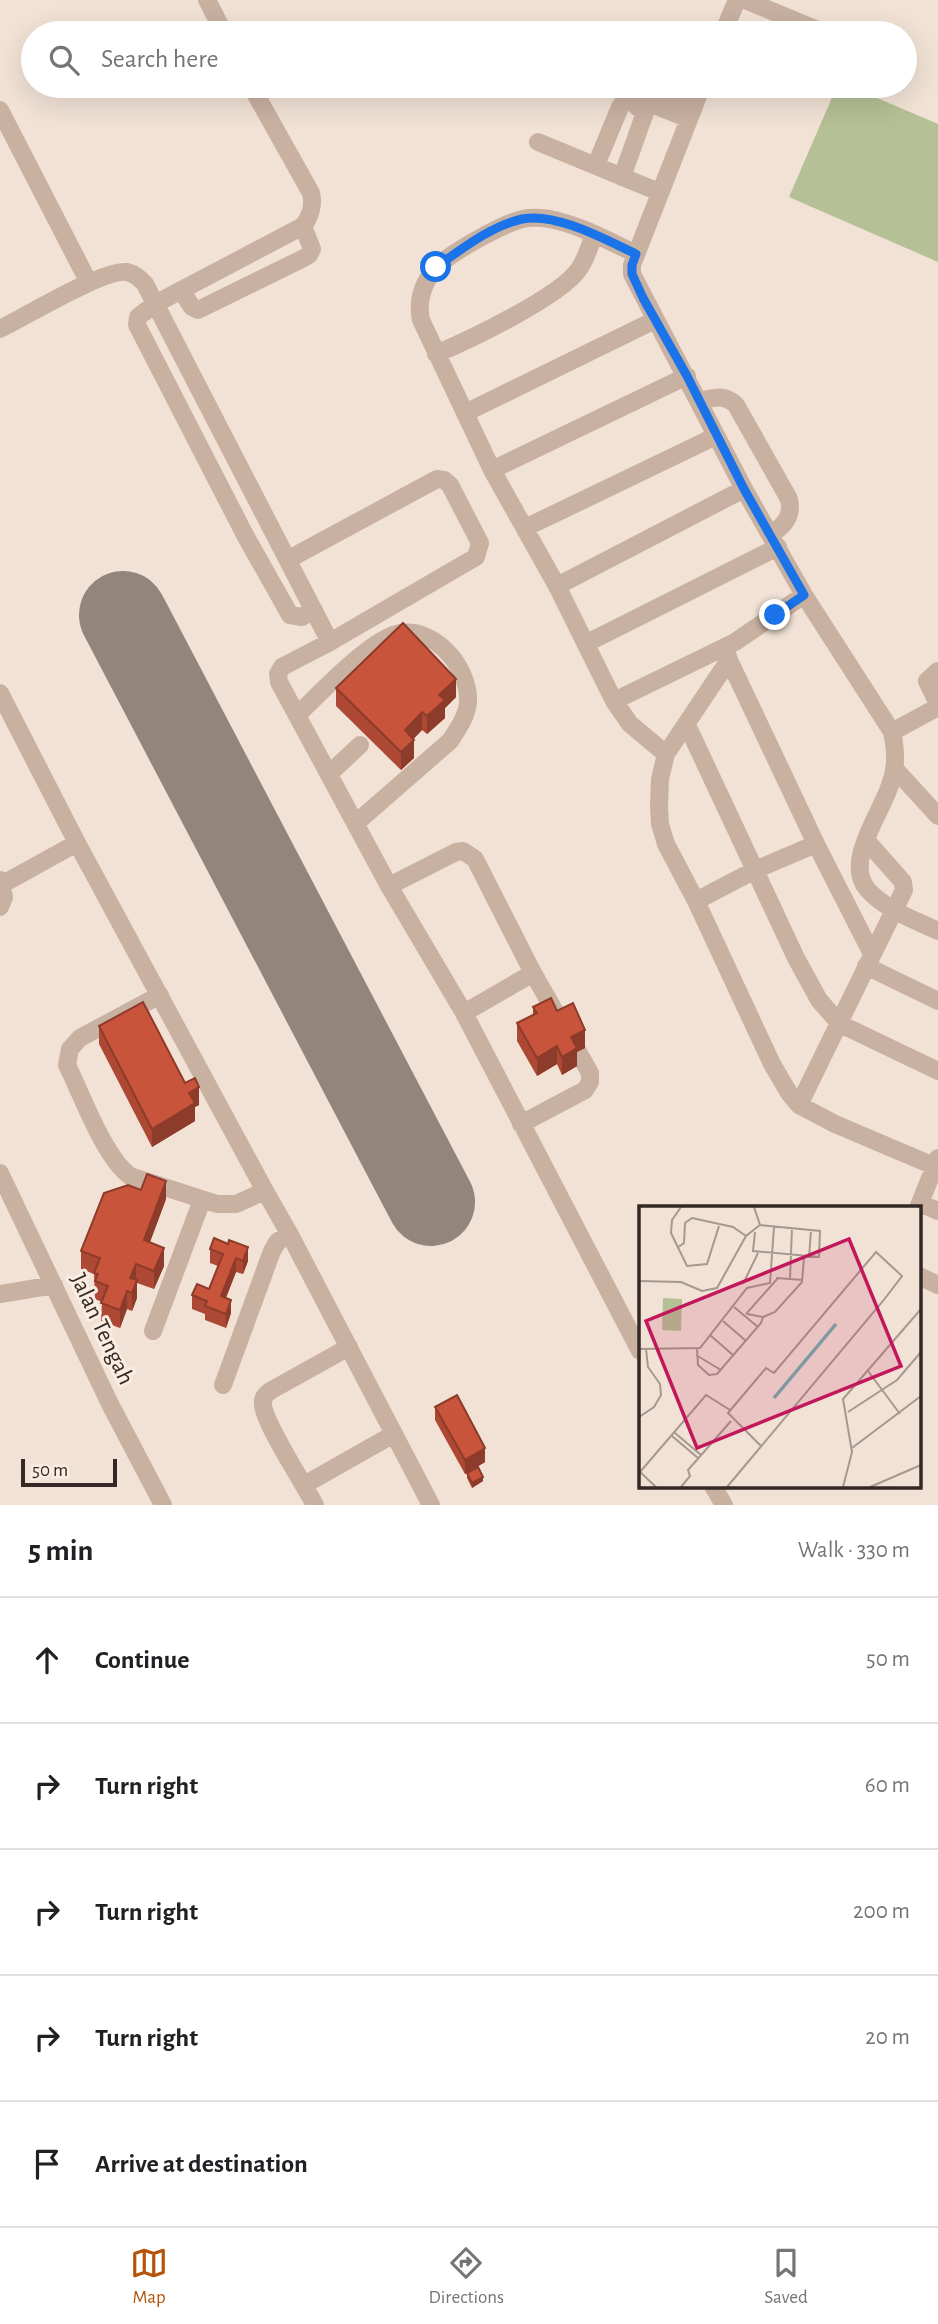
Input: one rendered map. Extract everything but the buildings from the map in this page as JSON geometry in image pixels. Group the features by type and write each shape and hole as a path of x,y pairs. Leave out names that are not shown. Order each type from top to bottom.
{"street":[{"path":"207,0 218,21"},
{"path":"728,21 737,0"},
{"path":"745,0 796,21"},
{"path":"258,98 311,193 312,209 308,219 303,226 155,304 138,317 137,325 289,615 302,617 314,610"},
{"path":"596,165 625,98"},
{"path":"631,98 635,106 649,98"},
{"path":"622,177 651,98"},
{"path":"657,98 692,112"},
{"path":"697,98 659,192 632,265 632,274 744,489 804,595 892,732 895,769 866,839 860,858 860,877 869,892 894,909 938,931"},
{"path":"0,110 89,283"},
{"path":"538,142 659,192"},
{"path":"636,254 594,234 551,219 525,218 486,234 436,267 419,297 419,308 421,320 436,354 492,470 557,586 614,701 631,724 666,754"},
{"path":"181,290 192,307 198,310 303,259 312,249 303,226"},
{"path":"436,354 470,339 561,288 579,269 594,234"},
{"path":"0,329 89,283 115,273 137,275 145,284 330,642"},
{"path":"465,413 655,320"},
{"path":"492,470 687,376"},
{"path":"587,643 775,541 786,523 791,506 789,499 736,405 731,400 718,396 699,401"},
{"path":"186,420 209,406"},
{"path":"525,528 716,436"},
{"path":"289,559 437,479 450,485 480,543 475,556 469,561 330,642 289,662 278,674 279,682 389,886 464,1013 639,1349"},
{"path":"557,586 744,489"},
{"path":"614,701 727,653 804,595"},
{"path":"297,715 374,645 401,633 426,638 437,644 449,653 463,674 468,687 468,705 461,724 450,741 356,823"},
{"path":"727,653 687,725 666,754 660,779 660,824 666,844 696,901 772,1064 789,1093 799,1105 835,1124 936,1162 919,1205 938,1211"},
{"path":"727,653 869,960 938,1001"},
{"path":"892,732 936,712 927,681 938,671"},
{"path":"0,693 77,843 290,1234 431,1505"},
{"path":"687,725 812,989 840,1024 938,1070"},
{"path":"329,774 360,744"},
{"path":"895,769 938,816"},
{"path":"799,1105 904,890 903,882 866,839"},
{"path":"0,907 4,897 1,882 77,843"},
{"path":"696,901 755,870 816,844"},
{"path":"389,886 456,852 463,851 475,859 533,973 590,1073 590,1082 585,1090 521,1124"},
{"path":"464,1013 533,973"},
{"path":"160,995 80,1038 69,1049 67,1065 111,1155 130,1176 202,1200 236,1204 265,1191"},
{"name":"Jalan Tengah","path":"0,1173 110,1404 163,1505"},
{"path":"153,1331 202,1200"},
{"path":"223,1385 272,1251 278,1241 290,1234"},
{"path":"920,1276 938,1285"},
{"path":"0,1294 54,1284"},
{"path":"315,1505 265,1414 262,1402 270,1391 349,1347"},
{"path":"304,1485 394,1434"},
{"path":"715,1488 724,1505"}],"green space":[{"path":"832,98 877,98 938,124 938,262 789,197"}],"runway":[{"path":"123,615 431,1202"}],"route":[{"path":"436,267 486,234 525,218 551,219 594,234 636,254 632,274 643,298 687,376 744,489 804,595 775,615"}]}
